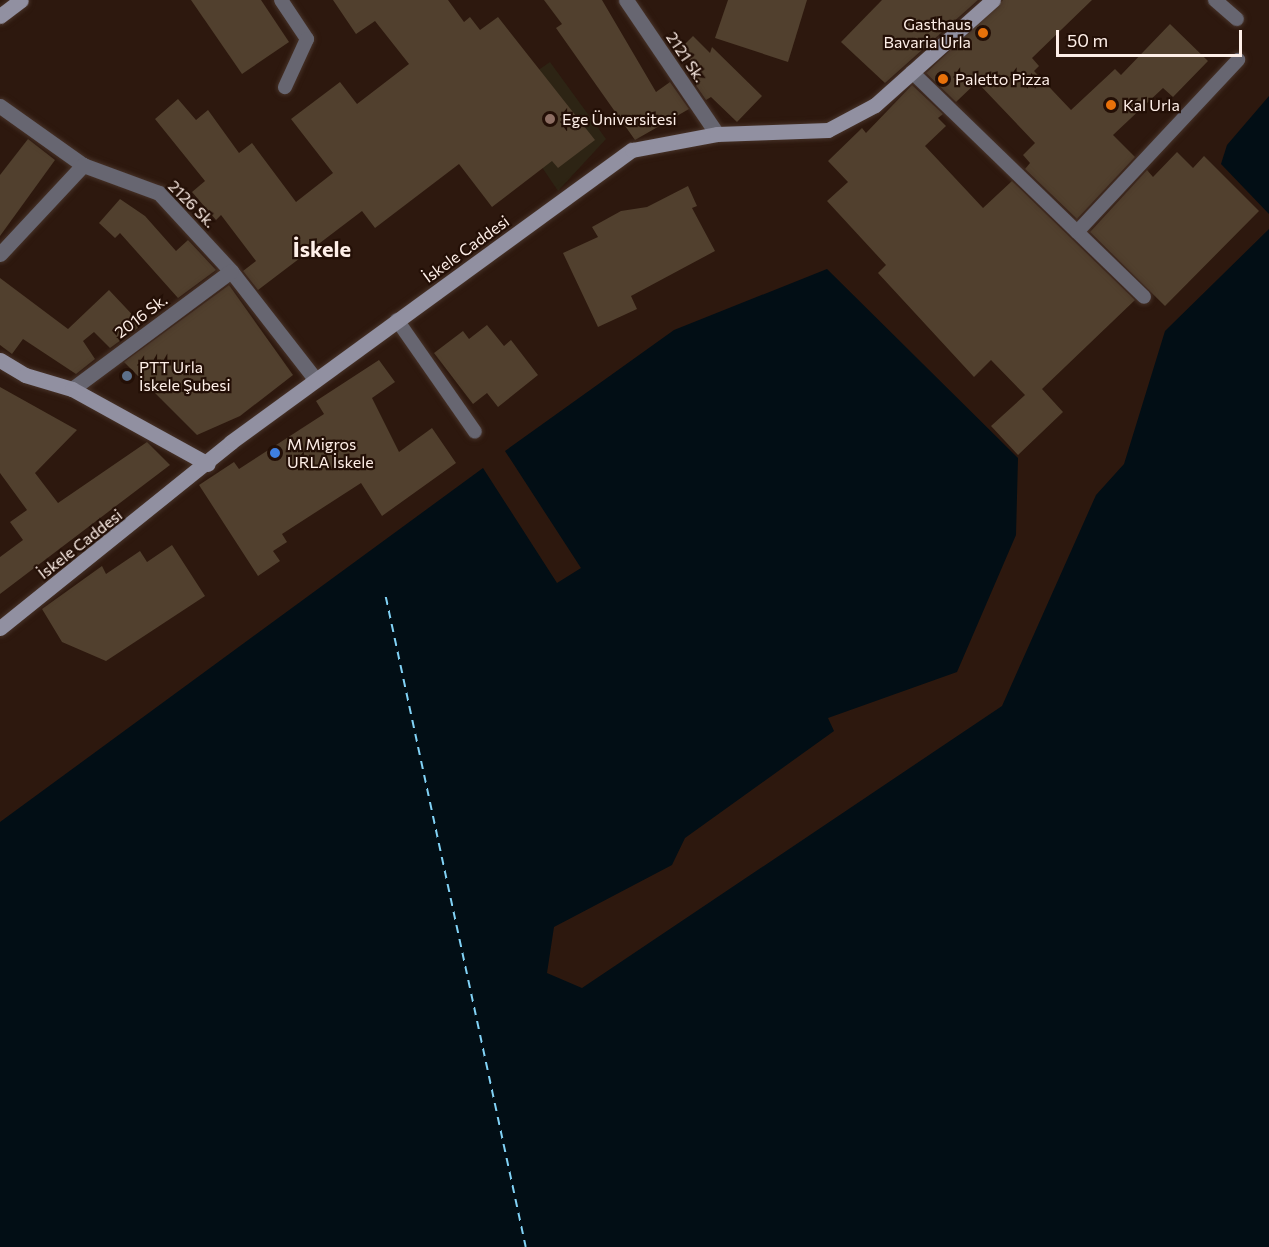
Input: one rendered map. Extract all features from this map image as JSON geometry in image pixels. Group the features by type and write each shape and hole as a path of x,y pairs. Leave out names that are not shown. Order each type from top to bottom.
{"street":[{"path":"0,16 21,0"},
{"name":"2121 Sk.","path":"626,0 717,134"},
{"name":"İskele Caddesi","path":"0,628 316,380 632,150 717,134 828,130 875,105 993,0"},
{"name":"2126 Sk.","path":"0,106 83,165 159,192 231,271 316,380"},
{"path":"0,254 83,165"},
{"name":"2016 Sk.","path":"72,389 231,271"},
{"path":"0,360 25,375 72,389 208,464"}],"lane":[{"path":"281,0 307,39 285,87"},
{"path":"1215,0 1237,19"},
{"path":"1077,232 1238,60"},
{"path":"912,72 1144,297"},
{"path":"397,320 475,432"}],"shaded area":[{"name":"Ege Üniversitesi","path":"550,62 606,139 558,191 496,99"},
{"path":"1269,96 1269,214 1221,164 1227,145"},
{"path":"1269,229 1269,1247 0,1247 0,822 483,468 557,583 581,568 505,451 674,330 827,269 1018,458 1016,535 957,672 828,718 834,731 685,838 672,865 554,927 547,973 582,988 1002,706 1096,495 1124,464 1165,331"}],"building":[{"path":"191,0 261,0 289,42 242,74"},
{"path":"333,0 448,0 464,22 470,17 480,30 498,17 595,140 558,168 552,161 492,207 459,164 375,228 362,211 258,290 243,271 256,261 221,215 216,220 192,192 205,181 155,119 178,99 196,120 208,110 239,153 252,143 296,202 333,173 291,119 340,82 357,104 409,64 375,21 356,34"},
{"path":"544,0 602,0 656,92 670,82 689,109 635,140 556,28 562,24"},
{"path":"728,0 807,0 788,62 715,38"},
{"path":"882,0 978,0 885,83 841,42"},
{"path":"1003,0 1092,0 1032,58 1039,66 1034,71 1071,110 1115,69 1121,75 1170,24 1208,61 1173,97 1163,88 1113,135 1135,157 1077,219 1025,169 1030,163 1023,155 1035,143 977,82 956,102 926,73"},
{"path":"693,36 710,53 712,47 762,96 737,122 711,97 706,100 686,71 695,65 679,50"},
{"path":"912,85 943,114 938,118 946,126 925,146 983,208 1012,181 1135,300 1042,389 1063,412 1018,455 991,426 1025,395 991,360 974,377 878,273 886,265 827,201 848,182 828,161 862,128 866,133"},
{"path":"28,139 55,160 0,236 0,175"},
{"path":"1177,152 1193,168 1204,156 1259,211 1165,306 1090,232 1147,170 1153,177"},
{"path":"688,186 697,206 692,208 715,251 631,296 637,309 598,327 563,253 598,237 592,227 621,211 647,207"},
{"path":"120,199 145,216 176,251 188,240 216,270 178,298 120,233 115,238 99,223"},
{"path":"0,278 68,329 109,290 142,325 110,348 94,332 83,341 95,359 76,374 23,339 12,354 0,345"},
{"path":"229,285 293,375 240,416 197,435 124,362"},
{"path":"487,325 504,346 511,340 538,375 498,407 487,393 473,404 434,353 463,331 469,339"},
{"path":"379,360 395,382 372,398 399,452 432,428 456,463 382,516 361,483 282,534 287,542 273,551 280,561 258,576 199,485 234,462 239,469 324,414 316,401"},
{"path":"0,387 77,430 35,473 58,503 147,442 170,465 0,594 0,557 23,540 10,522 27,510 0,473"},
{"path":"172,545 205,596 106,661 62,642 42,609 102,566 106,574 140,551 147,562"}],"ferry route":[{"path":"386,597 526,1247"}],"place":[{"name":"Gasthaus Bavaria Urla","path":"983,33"},
{"name":"Paletto Pizza","path":"943,79"},
{"name":"Kal Urla","path":"1111,105"},
{"name":"Ege Üniversitesi","path":"550,119"},
{"name":"PTT Urla İskele Şubesi","path":"127,376"},
{"name":"M Migros URLA İskele","path":"275,453"}],"district":[{"name":"İskele","path":"322,249"}]}
